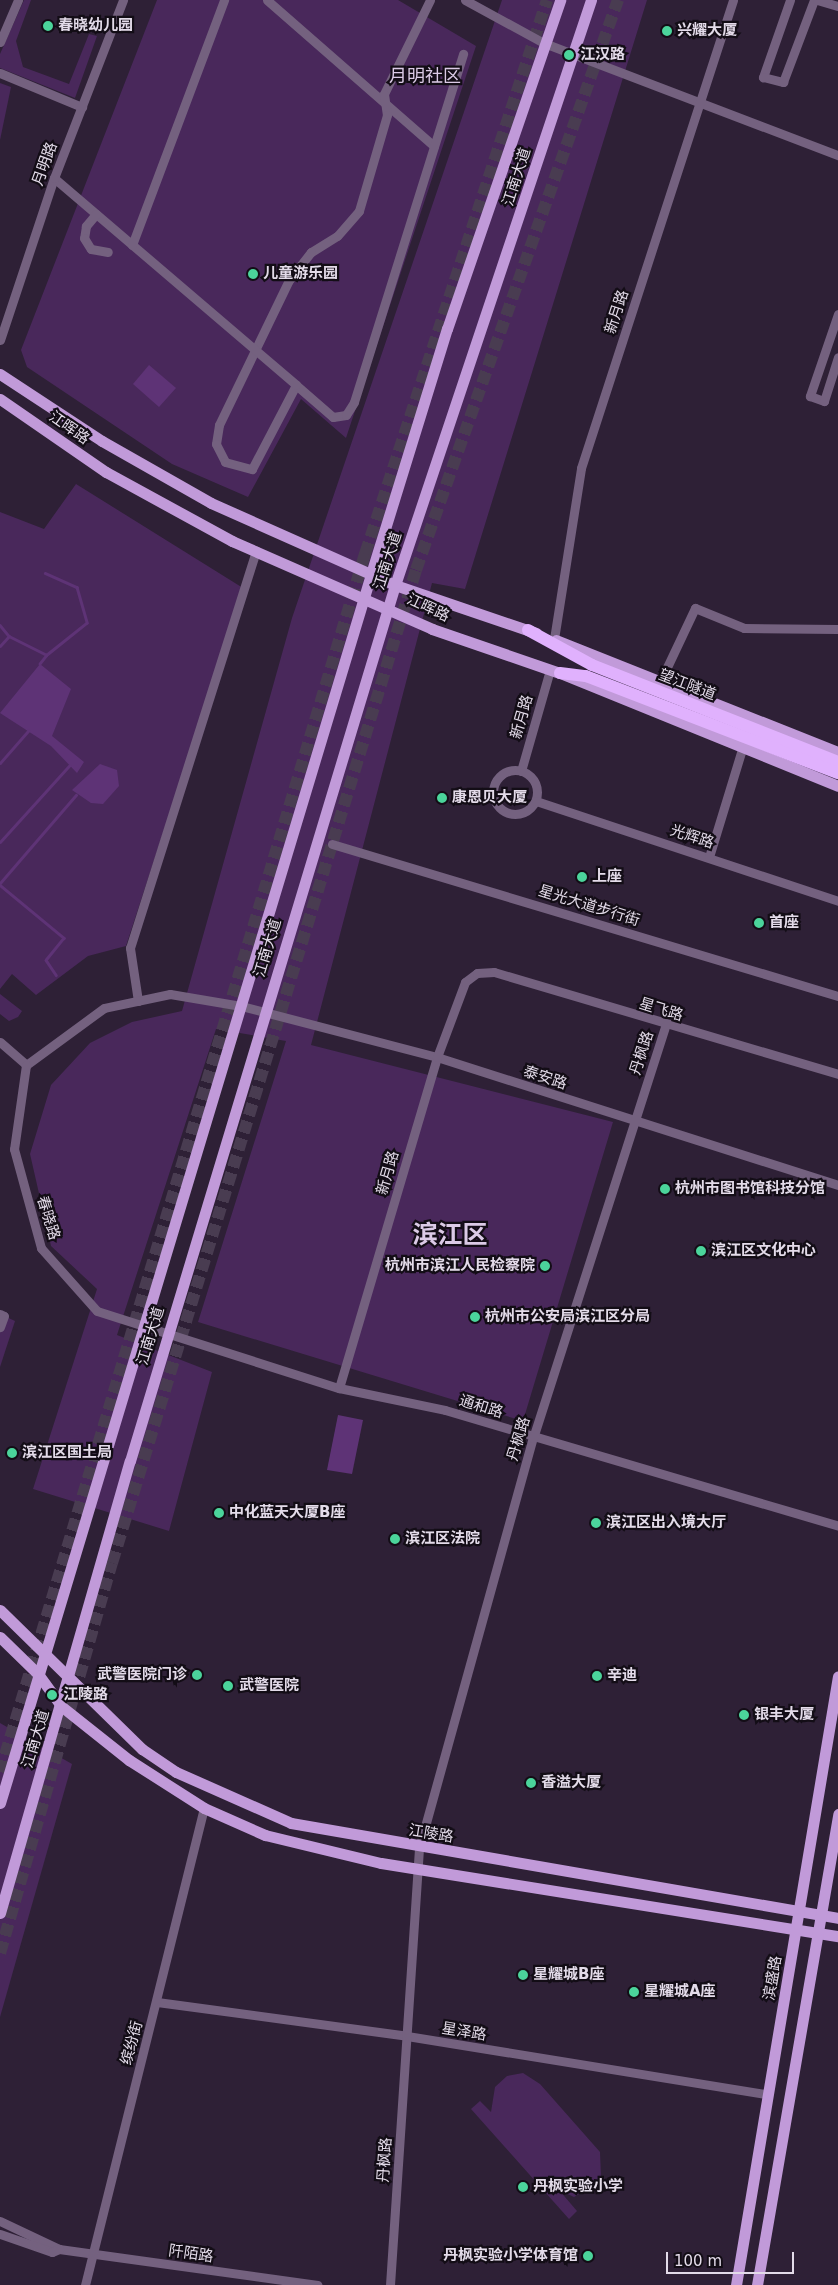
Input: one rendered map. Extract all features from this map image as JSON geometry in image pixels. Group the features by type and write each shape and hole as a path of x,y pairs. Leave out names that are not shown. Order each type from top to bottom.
{"highway":[{"name":"望江隧道","path":"528,630 592,665 838,762"},
{"name":"望江隧道","path":"555,671 586,676 838,773"}],"main road":[{"name":"江南大道","path":"0,1803 371,574 447,329 560,0"},
{"name":"江南大道","path":"0,1913 168,1332 395,585 591,0"},
{"name":"江晖路","path":"0,374 102,441 211,503 395,585 554,639 838,752"},
{"name":"江晖路","path":"0,399 106,472 256,551 364,598 389,606 432,629 555,671 838,786"},
{"name":"江陵路","path":"0,1610 45,1652 67,1678 142,1749 229,1798 291,1822 419,1848 798,1908 822,1916 838,1918"},
{"path":"0,1637 38,1674 61,1706 129,1760 204,1808 308,1848 797,1927 819,1934 838,1936"},
{"name":"滨盛路","path":"736,2285 838,1676"},
{"path":"757,2285 819,1934 838,1814"}],"street":[{"path":"0,42 18,0"},
{"name":"月明路","path":"0,340 54,178 123,0"},
{"path":"132,244 224,0"},
{"path":"267,0 386,107 434,146"},
{"path":"296,385 252,469 225,462 216,444 219,425 258,352 289,280 311,252 337,236 359,212 386,107 384,94 430,0"},
{"path":"465,0 544,44 838,155"},
{"name":"新月路","path":"554,639 581,468 733,0"},
{"path":"790,0 763,76 783,82 816,0 838,6"},
{"path":"54,178 333,416 346,414 354,402 463,54"},
{"path":"0,73 82,107"},
{"path":"96,214 86,226 84,238 91,249 108,252"},
{"path":"838,314 810,396 824,401 838,357"},
{"path":"138,1001 130,948 256,551"},
{"path":"660,682 695,608 744,628 838,629"},
{"name":"新月路","path":"521,771 555,671"},
{"path":"709,857 743,746"},
{"path":"508,771 521,771 534,779 536,801 526,812 511,814 494,800 497,779 508,771"},
{"name":"光辉路","path":"536,801 838,901"},
{"name":"星光大道步行街","path":"332,844 838,996"},
{"name":"星飞路","path":"477,973 494,972 665,1026 838,1074"},
{"name":"新月路","path":"339,1388 436,1057 465,982 477,973"},
{"path":"0,1042 26,1065 104,1008 170,994 241,1006"},
{"name":"泰安路","path":"241,1006 436,1057 633,1122 838,1185"},
{"name":"丹枫路","path":"390,2285 419,1848 533,1438 665,1026"},
{"name":"春晓路","path":"26,1065 14,1149 41,1248 97,1310 146,1323"},
{"path":"0,1314 4,1316 0,1327"},
{"name":"通和路","path":"146,1323 168,1332 339,1388 445,1410 533,1438 838,1526"},
{"name":"缤纷街","path":"85,2285 204,1808"},
{"name":"星泽路","path":"156,2002 407,2036 767,2094"},
{"name":"阡陌路","path":"0,2221 59,2248 94,2255 318,2285"},
{"name":"阡陌路","path":"0,2234 52,2252 59,2248"}],"shaded area":[{"path":"24,0 31,0 16,41 23,67 69,84 89,34 97,36 75,98 0,68 0,54"},
{"path":"157,0 398,0 476,46 346,438 301,399 248,497 172,464 27,367 21,350"},
{"path":"502,0 647,0 465,589 432,583 311,1045 613,1122 523,1421 198,1322 286,1041 216,1029 117,1335 212,1372 169,1531 33,1489 97,1289 51,1246 30,1154 51,1085 90,1043 132,1022 182,1011 292,618"},
{"path":"0,83 11,87 0,140"},
{"path":"149,365 176,388 159,407 133,384"},
{"path":"76,484 243,588 126,946 88,956 36,995 12,974 0,989 0,512 44,529"},
{"path":"40,664 71,689 52,736 84,762 77,773 51,746 0,713"},
{"path":"100,764 117,770 119,786 103,804 91,803 72,790"},
{"path":"0,994 22,1011 18,1017 9,1021 0,1014"},
{"path":"0,1314 15,1321 0,1367"},
{"path":"338,1415 363,1420 352,1474 327,1470"},
{"path":"0,1723 72,1764 0,2017"},
{"path":"523,2073 540,2084 600,2152 601,2177 594,2185 574,2197 559,2190 577,2211 569,2219 471,2109 480,2101 491,2112 495,2087 507,2076"}],"waterway":[{"path":"45,573 77,587 87,623 47,655"},
{"path":"0,625 9,636 47,655 40,664"},
{"path":"0,646 9,636"},
{"path":"0,763 28,731"},
{"path":"0,842 69,766"},
{"path":"0,883 76,795"},
{"path":"0,885 64,938 46,960 56,975"}],"tunnel":[{"path":"0,1772 365,554 547,0"},
{"path":"0,1953 112,1563 416,570 618,0"}],"place":[{"name":"春晓幼儿园","path":"48,26"},
{"name":"兴耀大厦","path":"667,31"},
{"name":"江汉路","path":"569,55"},
{"name":"儿童游乐园","path":"253,274"},
{"name":"康恩贝大厦","path":"442,798"},
{"name":"上座","path":"582,877"},
{"name":"首座","path":"759,923"},
{"name":"杭州市图书馆科技分馆","path":"665,1189"},
{"name":"滨江区文化中心","path":"701,1251"},
{"name":"杭州市滨江人民检察院","path":"545,1266"},
{"name":"杭州市公安局滨江区分局","path":"475,1317"},
{"name":"滨江区国土局","path":"12,1453"},
{"name":"中化蓝天大厦B座","path":"219,1513"},
{"name":"滨江区出入境大厅","path":"596,1523"},
{"name":"滨江区法院","path":"395,1539"},
{"name":"武警医院门诊","path":"197,1675"},
{"name":"辛迪","path":"597,1676"},
{"name":"武警医院","path":"228,1686"},
{"name":"江陵路","path":"52,1695"},
{"name":"银丰大厦","path":"744,1715"},
{"name":"香溢大厦","path":"531,1783"},
{"name":"星耀城B座","path":"523,1975"},
{"name":"星耀城A座","path":"634,1992"},
{"name":"丹枫实验小学","path":"523,2187"},
{"name":"丹枫实验小学体育馆","path":"588,2256"}],"district":[{"name":"月明社区","path":"425,76"},
{"name":"滨江区","path":"450,1235"}]}
